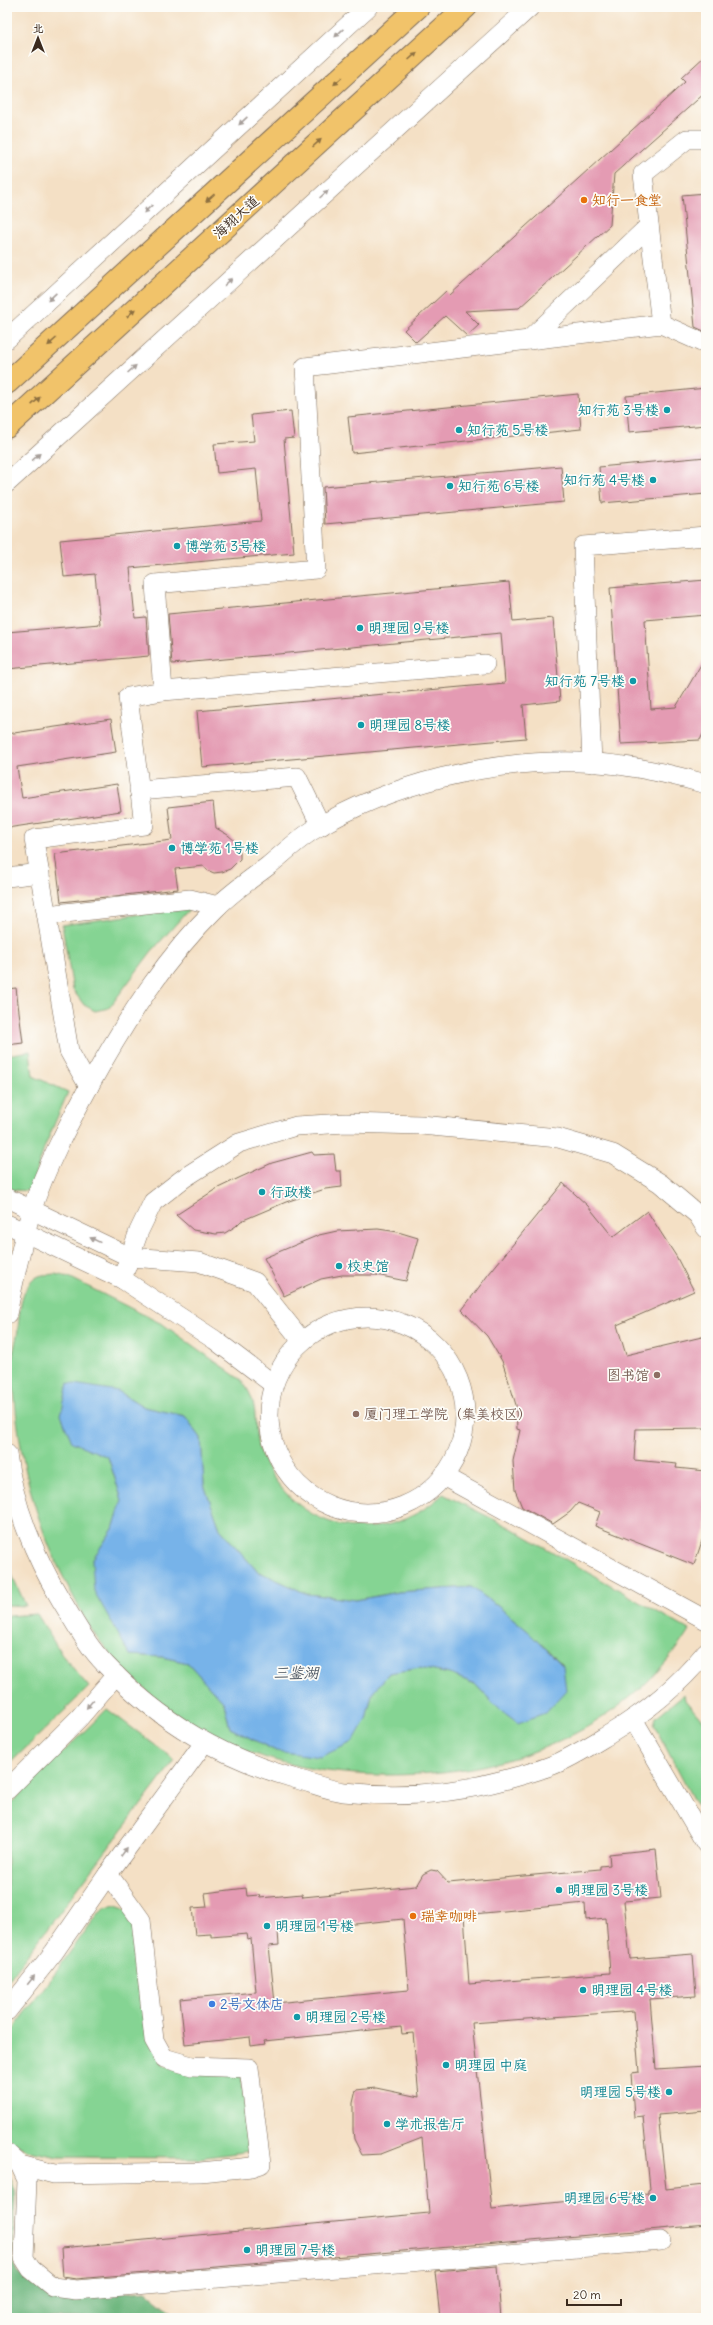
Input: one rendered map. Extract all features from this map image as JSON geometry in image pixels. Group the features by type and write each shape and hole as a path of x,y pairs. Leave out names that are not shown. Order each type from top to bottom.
{"highway":[{"path":"7,383 418,7"},
{"name":"海翔大道","path":"7,427 466,7"}],"street":[{"path":"7,339 368,7"},
{"path":"7,483 530,7"},
{"path":"661,324 643,174 686,139 706,139"},
{"path":"529,340 649,226"},
{"path":"163,691 155,584 316,569 305,367 661,324 706,344"},
{"path":"592,763 583,546 706,536"},
{"path":"89,1087 68,1051 34,838 144,825 128,697 163,691 485,664"},
{"path":"7,1314 25,1233 32,1210 67,1127 141,1000 177,951 218,906 321,826 367,802 454,774 539,763 592,763 630,766 706,784"},
{"path":"139,790 297,778 321,826"},
{"path":"7,877 40,873"},
{"path":"47,916 190,899 218,906"},
{"path":"122,1279 139,1231 153,1202 184,1178 239,1143 296,1126 346,1123 422,1125 558,1138 613,1154 660,1184 698,1215 706,1228"},
{"path":"7,1198 130,1257 198,1262 255,1282 302,1341"},
{"path":"7,1224 122,1279 215,1340 273,1384"},
{"path":"362,1316 382,1317 401,1322 419,1330 435,1343 448,1357 458,1374 464,1393 466,1413 464,1432 459,1451 444,1476 422,1496 403,1506 384,1512 365,1513 346,1510 328,1505 311,1496 297,1484 285,1469 276,1452 270,1434 268,1417 269,1400 273,1384 281,1366 302,1341 324,1326 343,1319 362,1316"},
{"path":"7,1454 17,1502 49,1580 85,1638 103,1663 159,1714 204,1743 230,1756 272,1772 342,1792 430,1794 474,1788 559,1763 633,1719 680,1680 706,1652"},
{"path":"444,1476 706,1620"},
{"path":"7,1790 79,1718 116,1675"},
{"path":"633,1719 706,1844"},
{"path":"7,2011 54,1952 108,1874 204,1743"},
{"path":"13,2159 54,2174 200,2172 252,2167 261,2164 249,2068 192,2066 164,2058 154,2040 141,1920 108,1874"},
{"path":"13,2159 27,2180 24,2258 31,2269 53,2287 76,2290 662,2241"}],"green space":[{"path":"191,907 151,952 109,1008 95,1011 84,1005 73,990 62,925"},
{"path":"30,1051 33,1076 68,1092 45,1146 30,1191 12,1190 7,1188 7,1055"},
{"path":"55,1274 69,1277 164,1325 241,1380 252,1399 256,1435 261,1455 276,1481 295,1502 317,1516 342,1525 367,1527 393,1523 419,1512 443,1494 511,1528 689,1630 669,1658 646,1683 620,1705 592,1724 563,1740 531,1752 498,1762 465,1769 395,1775 326,1771 292,1765 258,1755 226,1743 195,1727 165,1706 137,1682 111,1655 100,1641 89,1626 59,1569 40,1523 22,1451 12,1379 12,1362 18,1330 20,1308 28,1285 39,1276","holes":["118,1391 144,1407 185,1416 201,1438 204,1485 220,1529 257,1571 307,1594 356,1600 398,1592 471,1587 499,1607 529,1632 563,1665 498,1708 475,1684 450,1674 420,1668 389,1673 372,1694 366,1719 276,1751 230,1728 224,1703 188,1663 162,1657 130,1655 92,1560 113,1529 122,1500 108,1457"]},
{"path":"7,1564 26,1606 7,1605"},
{"path":"37,1614 62,1655 89,1687 7,1766 7,1616"},
{"path":"684,1694 685,1700 706,1725 705,1810 699,1808 695,1803 654,1725 656,1717"},
{"path":"107,1709 175,1760 7,1982 7,1807"},
{"path":"116,1906 124,1909 131,1917 162,2066 241,2074 251,2151 199,2158 58,2157 33,2152 7,2141 7,2038 98,1914 106,1908"},
{"path":"7,2173 15,2194 13,2243 14,2263 25,2280 39,2288 55,2293 74,2295 146,2291 179,2318 7,2318"}],"water":[{"name":"三鉴湖","path":"68,1383 118,1391 144,1407 185,1416 201,1438 204,1485 220,1529 257,1571 307,1594 356,1600 398,1592 471,1587 499,1607 529,1632 563,1666 566,1690 545,1713 518,1723 498,1708 475,1684 450,1674 420,1668 389,1673 372,1694 366,1719 353,1742 320,1757 276,1751 230,1728 224,1703 188,1663 162,1657 130,1655 94,1591 92,1560 113,1529 122,1500 108,1457 72,1442 61,1415"}],"building":[{"name":"知行一食堂","path":"706,55 706,92 614,174 610,225 519,308 465,311 479,325 467,336 445,316 416,342 404,330 446,291 450,295 685,82 681,78"},
{"path":"706,193 706,332 695,327 682,195"},
{"name":"知行苑 3号楼","path":"706,388 706,425 629,432 626,396"},
{"name":"知行苑 5号楼","path":"578,394 581,429 352,453 348,417"},
{"name":"博学苑 3号楼","path":"291,411 294,438 284,439 294,553 130,568 135,618 146,617 149,656 7,669 7,632 100,624 95,574 64,577 60,540 261,521 256,469 217,473 214,444 254,441 251,415"},
{"name":"知行苑 4号楼","path":"706,457 706,494 602,503 599,467"},
{"name":"知行苑 6号楼","path":"561,466 564,502 325,524 323,487"},
{"name":"知行苑 7号楼","path":"706,580 706,615 645,620 651,709 676,707 706,656 706,728 700,740 621,744 610,588"},
{"path":"509,582 513,622 553,618 560,701 523,705 526,738 202,767 197,711 505,683 501,633 172,664 168,614"},
{"path":"111,719 116,752 17,767 22,798 117,784 121,811 7,828 7,734"},
{"name":"博学苑 1号楼","path":"213,802 216,828 236,842 240,853 240,859 230,869 214,873 207,870 204,866 175,869 178,889 61,902 55,854 172,840 168,807"},
{"path":"16,988 23,1043 7,1045 7,989"},
{"name":"行政楼","path":"312,1152 314,1155 334,1154 336,1171 341,1171 342,1187 325,1189 286,1202 241,1221 225,1233 216,1234 193,1230 176,1215 216,1189 241,1177 272,1163"},
{"name":"图书馆","path":"563,1183 588,1206 613,1237 647,1211 676,1256 694,1291 617,1325 626,1355 706,1336 706,1428 636,1429 634,1460 677,1464 676,1468 706,1471 706,1529 694,1565 595,1526 600,1512 578,1503 570,1512 553,1524 522,1507 515,1490 513,1461 520,1430 517,1429 516,1405 502,1361 487,1336 462,1310 488,1275"},
{"name":"校史馆","path":"378,1229 398,1232 418,1238 406,1281 376,1275 342,1275 321,1279 284,1296 264,1258 319,1235 337,1231"},
{"path":"656,1849 661,1898 624,1901 630,1959 693,1954 696,1996 650,1999 656,2069 706,2066 706,2111 658,2115 666,2189 704,2185 706,2225 76,2279 63,2277 61,2248 429,2213 422,2138 381,2154 362,2155 354,2139 353,2130 353,2103 356,2090 376,2088 419,2097 413,2033 402,2034 401,2027 264,2041 265,2044 251,2046 250,2037 185,2044 180,1999 256,1992 251,1938 248,1939 247,1934 211,1937 211,1934 195,1935 192,1908 207,1907 205,1893 246,1888 247,1896 259,1895 260,1898 302,1894 303,1897 416,1886 423,1874 431,1870 437,1871 448,1883 600,1869 600,1866 610,1865 609,1854","holes":["585,1903 586,1920 606,1918 610,1973 469,1984 464,1915","403,1919 409,1990 275,2003 269,1946 279,1945 278,1932","634,2011 639,2072 631,2073 634,2117 643,2116 650,2189 648,2190 648,2193 492,2209 472,2023"]},
{"path":"497,2266 501,2318 440,2318 435,2271"}],"place":[{"name":"知行一食堂","path":"584,200"},
{"name":"知行苑 3号楼","path":"667,410"},
{"name":"知行苑 5号楼","path":"459,430"},
{"name":"知行苑 4号楼","path":"653,480"},
{"name":"知行苑 6号楼","path":"450,486"},
{"name":"博学苑 3号楼","path":"177,546"},
{"name":"明理园 9号楼","path":"360,628"},
{"name":"知行苑 7号楼","path":"633,681"},
{"name":"明理园 8号楼","path":"361,725"},
{"name":"博学苑 1号楼","path":"172,848"},
{"name":"行政楼","path":"262,1192"},
{"name":"校史馆","path":"339,1266"},
{"name":"图书馆","path":"657,1375"},
{"name":"厦门理工学院（集美校区）","path":"356,1414"},
{"name":"明理园 3号楼","path":"559,1890"},
{"name":"瑞幸咖啡","path":"413,1916"},
{"name":"明理园 1号楼","path":"267,1926"},
{"name":"明理园 4号楼","path":"583,1990"},
{"name":"2号文体店","path":"212,2004"},
{"name":"明理园 2号楼","path":"297,2017"},
{"name":"明理园 中庭","path":"446,2065"},
{"name":"明理园 5号楼","path":"669,2092"},
{"name":"学术报告厅","path":"387,2124"},
{"name":"明理园 6号楼","path":"653,2198"},
{"name":"明理园 7号楼","path":"247,2250"}]}
